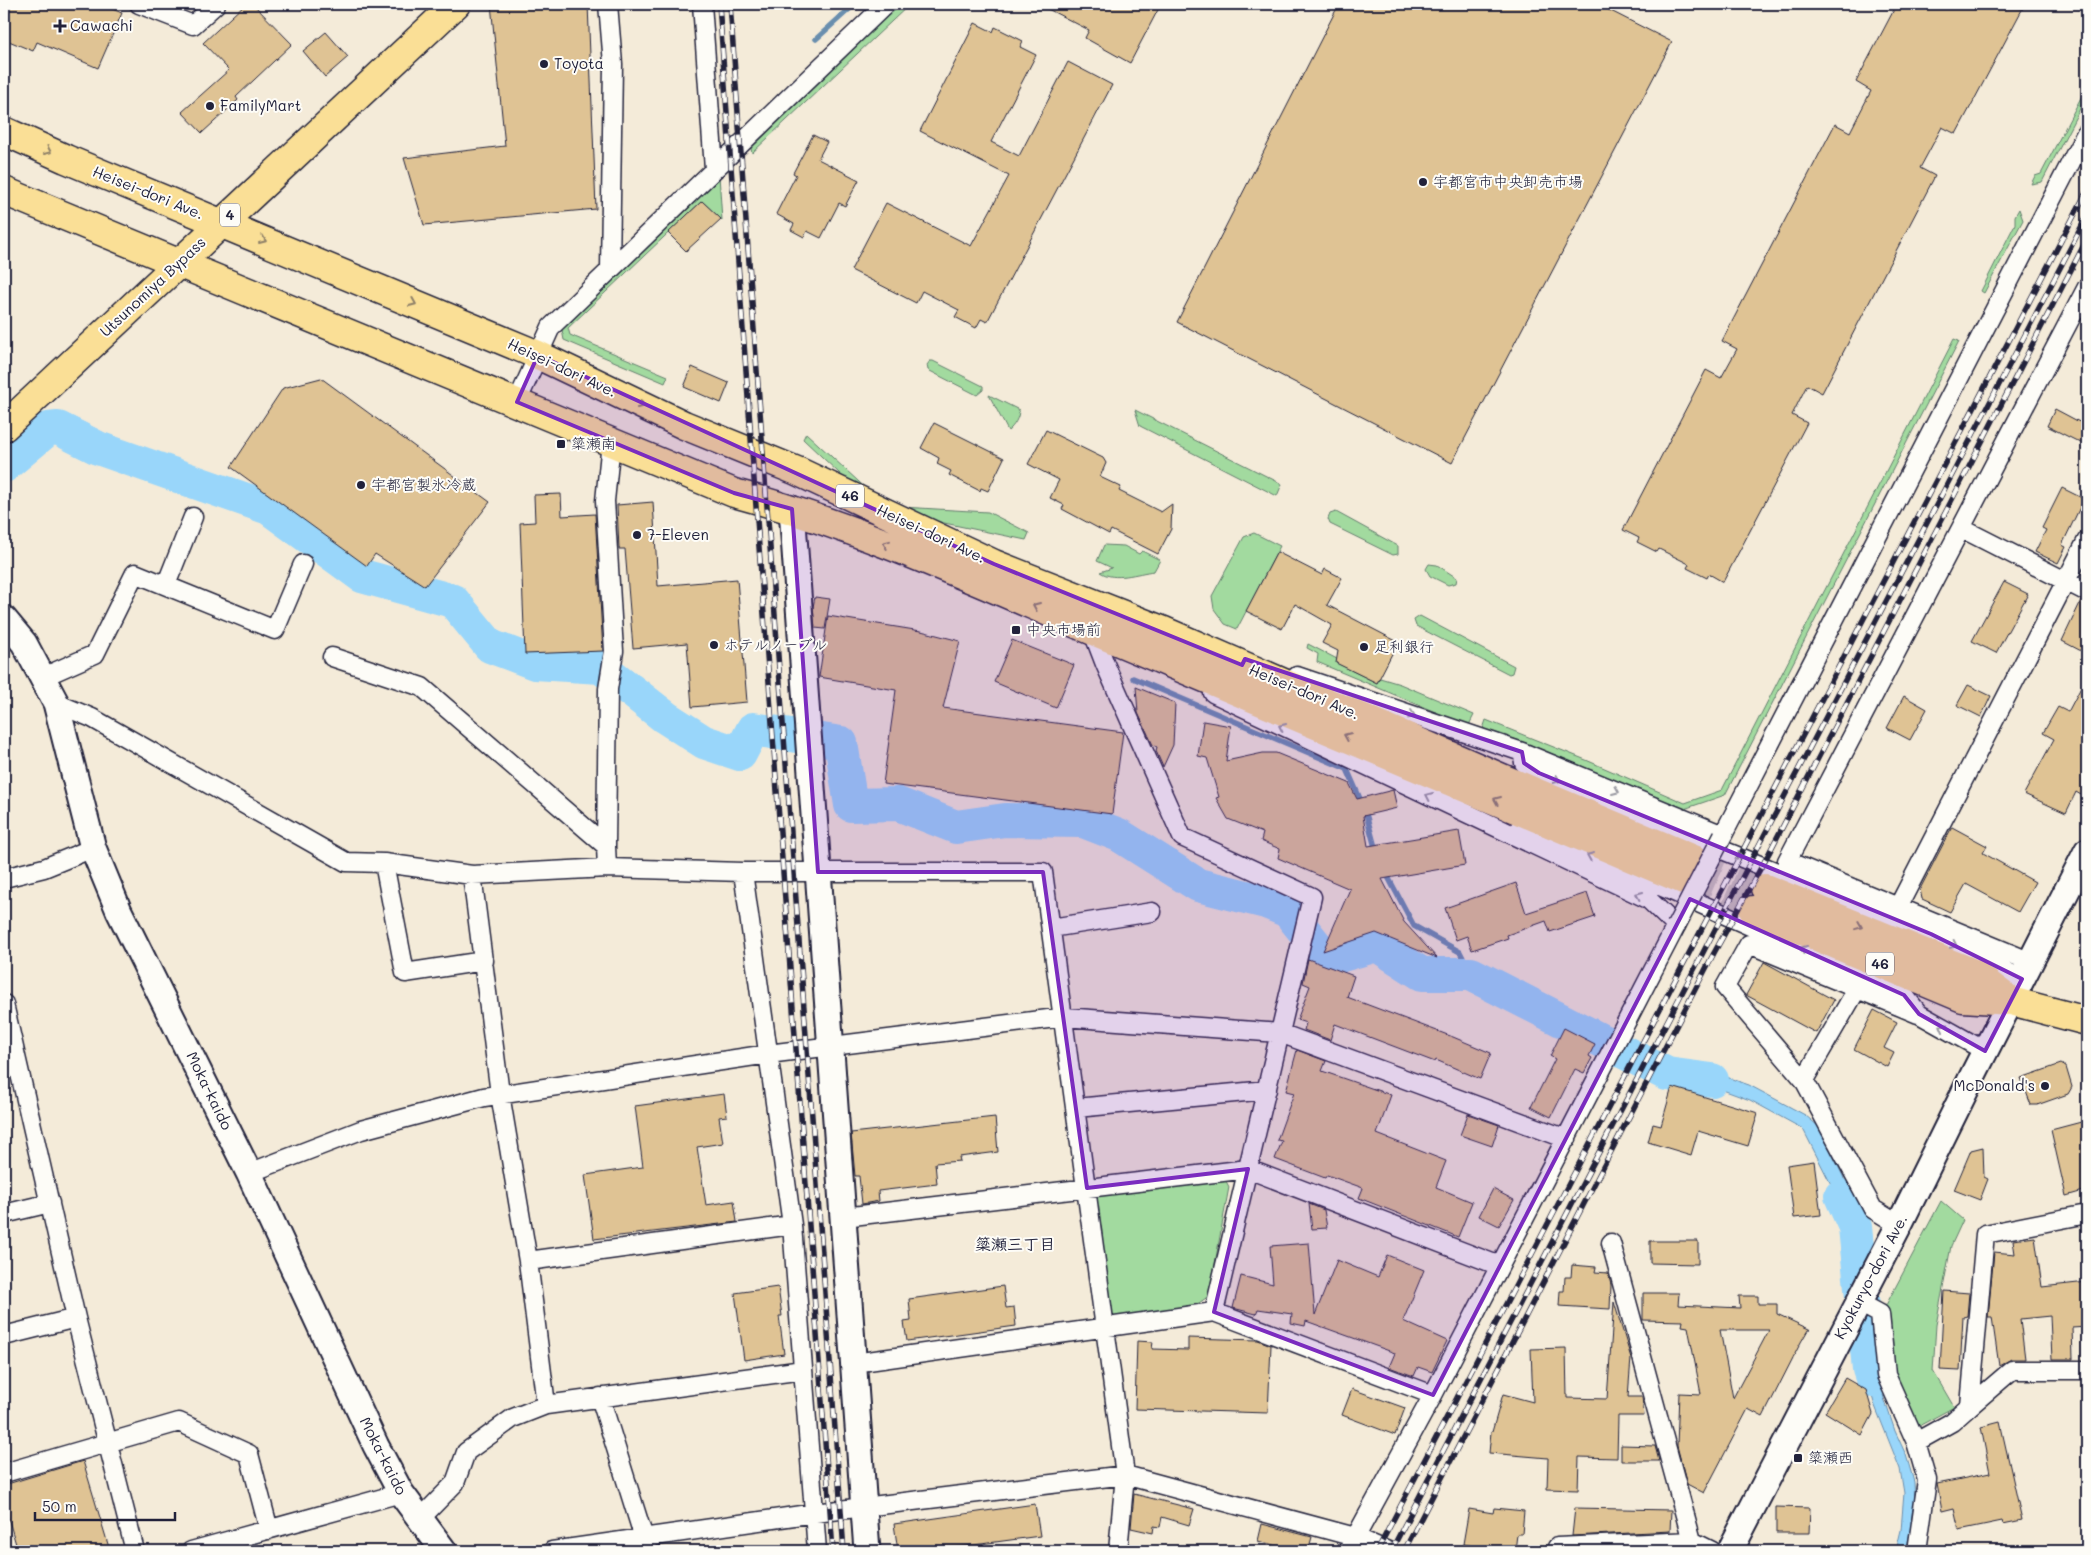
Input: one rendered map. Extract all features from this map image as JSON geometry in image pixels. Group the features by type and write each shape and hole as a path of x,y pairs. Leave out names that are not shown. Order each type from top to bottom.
{"main road":[{"name":"Utsunomiya Bypass","path":"4,427 456,4"},
{"name":"Heisei-dori Ave.","path":"4,131 66,159 538,356 684,425 797,472 994,564 1164,631 1502,778 1691,870 1092,630 876,540 792,509 734,493 4,191"},
{"name":"46","path":"1759,899 1974,973 2021,981 2087,1021"}],"street":[{"path":"139,4 192,25 216,4"},
{"path":"608,4 613,64 610,270"},
{"path":"702,4 714,169"},
{"path":"517,402 551,327 886,4"},
{"path":"1351,1544 1434,1395 2087,131"},
{"path":"2021,981 1898,907 1787,861 2087,286"},
{"path":"607,868 608,689 614,651 605,501 611,442"},
{"path":"792,509 867,1551"},
{"path":"166,585 193,517"},
{"path":"1961,528 2087,592"},
{"path":"1898,907 2087,540"},
{"path":"43,677 95,654 135,573 275,630 303,564"},
{"name":"Moka-kaido","path":"4,619 24,643 56,703 93,848 119,911 249,1174 376,1446 401,1493 444,1551"},
{"path":"1092,630 1105,664 1182,837 1312,897 1214,1312"},
{"path":"1154,655 1223,699 1648,899 1676,926"},
{"path":"332,657 422,687 606,846"},
{"path":"1502,778 1283,672 1522,752 1723,835"},
{"path":"56,703 92,718 346,862 384,863 472,874 607,868 743,872 1043,872 1125,1475 1118,1551"},
{"path":"1522,752 1524,763 1539,773 1695,839 1931,934 2021,981"},
{"path":"1486,823 1510,822 1674,892 1904,995 1919,1014"},
{"path":"4,878 44,868 93,848"},
{"name":"Kyokuryo-dori Ave.","path":"1730,1551 1899,1225 2087,851"},
{"path":"384,863 405,973 484,961"},
{"path":"743,872 792,1225 818,1551"},
{"path":"472,874 500,1094 528,1261 546,1405"},
{"path":"1051,928 1152,912"},
{"path":"1899,1225 1872,1209 1804,1080 1725,987 1749,944 1919,1014 1986,1051"},
{"path":"1804,1080 1857,989"},
{"path":"4,1004 76,1318 135,1551"},
{"path":"249,1174 361,1130 500,1094 768,1054 1064,1017 1280,1033 1567,1139"},
{"path":"1076,1108 1267,1090"},
{"path":"844,1217 1248,1169 1500,1266"},
{"path":"4,1214 50,1203"},
{"path":"1970,1406 1985,1234 2087,1214"},
{"path":"528,1261 792,1225"},
{"path":"1611,1243 1692,1541"},
{"path":"1858,1302 1880,1314 1886,1375 1916,1442 1927,1480 1917,1551"},
{"path":"854,1362 1214,1312 1434,1395"},
{"path":"4,1336 76,1318"},
{"path":"420,1520 455,1483 466,1452 513,1418 546,1405 803,1370"},
{"path":"1916,1442 1952,1422 2012,1370 2087,1370"},
{"path":"600,1397 646,1545"},
{"path":"4,1473 179,1422 248,1454 269,1530"},
{"path":"552,1551 646,1545 815,1513 1125,1475 1351,1544 1388,1551"},
{"path":"191,1551 401,1493"},
{"path":"1557,1546 1692,1541 1712,1551"}],"highlighted area":[{"path":"538,355 994,564 1242,665 1245,659 1522,752 1524,763 1539,773 1931,934 2022,979 1985,1051 1919,1014 1904,995 1690,899 1433,1395 1214,1312 1248,1169 1087,1188 1043,872 818,872 792,509 734,493 517,402"}],"green space":[{"path":"900,4 910,4 752,153 750,144"},
{"path":"2087,86 2087,95 2042,182 2031,184 2035,176 2041,174"},
{"path":"719,175 722,220 702,201 568,328 570,335 668,376 665,383 564,340 561,325"},
{"path":"2019,209 2023,220 1984,293 1981,291 2015,224 2015,216"},
{"path":"1954,339 1959,341 1725,795 1684,809 1526,743 1483,729 1486,720 1586,760 1685,803 1722,790"},
{"path":"930,361 983,386 983,390 977,395 928,370 927,365"},
{"path":"989,395 1019,410 1016,422 1008,431"},
{"path":"1135,410 1282,484 1277,496 1140,426"},
{"path":"806,433 885,506 988,512 1029,533 1026,540 877,509 803,439"},
{"path":"1336,512 1398,546 1398,554 1393,555 1330,524 1328,519 1330,514"},
{"path":"1254,533 1280,546 1237,629 1225,624 1214,609 1212,596 1244,537"},
{"path":"1104,545 1124,546 1139,554 1142,551 1160,560 1154,571 1119,577 1106,575 1100,572 1112,568 1097,561"},
{"path":"1429,564 1437,565 1457,578 1456,583 1448,585 1430,576 1426,569"},
{"path":"1420,616 1514,666 1512,673 1509,674 1416,626 1414,620"},
{"path":"1308,644 1337,659 1337,663 1377,683 1380,678 1400,684 1474,715 1469,725 1459,722 1317,662 1318,654 1307,648"},
{"path":"1224,1177 1229,1187 1209,1296 1196,1305 1114,1318 1106,1308 1093,1199 1099,1191"},
{"path":"1941,1201 1963,1220 1951,1246 1936,1325 1933,1371 1954,1407 1917,1427 1893,1373 1885,1307"}],"water":[{"path":"1672,1064 1712,1072 1749,1085 1805,1115 1818,1126 1843,1176 1861,1227 1849,1252 1847,1216 1803,1129 1750,1100 1720,1089 1665,1078"},
{"path":"1870,1328 1874,1368 1914,1482 1915,1509 1906,1551 1896,1551 1901,1530 1904,1493 1900,1469 1875,1406 1864,1370 1860,1347"}],"building":[{"name":"Cawachi","path":"4,4 100,4 122,13 98,68 37,42 33,51 4,39"},
{"path":"245,4 253,4 292,44 236,97 238,100 202,133 182,112 229,70 203,43"},
{"name":"Toyota","path":"491,4 588,4 596,209 424,225 404,158 505,146"},
{"path":"1038,4 1161,4 1130,63 1085,38 1089,30"},
{"name":"宇都宮市中央卸売市場","path":"1339,4 1597,4 1672,42 1452,463 1177,322"},
{"path":"1897,4 2025,4 1956,134 1942,127 1920,168 1935,176 1822,393 1807,385 1792,415 1807,423 1723,582 1709,574 1707,578 1687,568 1689,564 1659,549 1657,552 1637,542 1639,538 1623,530 1706,370 1721,378 1737,349 1722,341 1835,124 1850,132 1871,91 1856,82"},
{"path":"975,23 993,32 995,27 1023,41 1020,47 1036,55 991,142 1019,156 1068,62 1112,85 987,322 981,319 976,328 955,317 959,310 922,291 916,303 851,270 886,203 971,246 1009,176 920,131"},
{"path":"326,32 348,57 325,77 303,51"},
{"path":"813,135 827,142 818,159 859,180 845,206 839,203 821,238 807,231 804,237 791,230 794,224 776,214 796,175 793,173"},
{"path":"702,201 721,219 686,251 668,233"},
{"path":"692,367 729,383 721,403 684,387"},
{"name":"宇都宮製氷冷蔵","path":"321,378 490,502 425,586 375,554 367,566 231,467 283,388"},
{"path":"2055,409 2087,426 2087,446 2047,426"},
{"path":"934,423 1004,458 988,491 981,488 980,491 949,475 951,471 937,464 939,458 921,448"},
{"path":"1046,430 1103,458 1106,463 1100,477 1121,487 1119,491 1161,512 1172,504 1171,529 1158,554 1111,530 1109,534 1062,509 1064,505 1050,498 1059,480 1028,464"},
{"path":"2062,488 2084,499 2062,545 2066,547 2058,563 2035,552 2046,530 2042,528"},
{"path":"561,494 562,516 595,514 603,651 525,654 520,523 535,522 534,495"},
{"name":"ホテルノーブル","path":"653,502 658,586 737,579 747,702 692,707 687,643 633,648 625,549 619,549 617,505"},
{"path":"1277,552 1322,575 1325,569 1342,578 1327,605 1398,642 1377,683 1336,663 1338,651 1322,643 1332,625 1295,604 1282,629 1246,611"},
{"path":"2004,582 2028,594 1996,653 1972,641"},
{"path":"815,597 830,599 825,629 815,628 813,607"},
{"path":"2081,601 2087,603 2087,654 2062,641"},
{"path":"828,616 921,631 960,641 943,708 1123,732 1112,814 883,784 896,690 819,677"},
{"path":"1012,640 1074,665 1056,708 994,682"},
{"path":"2087,676 2087,784 2081,795 2076,792 2066,813 2024,794 2054,739 2043,733 2058,707 2068,712"},
{"path":"1968,685 1991,696 1981,717 1957,705"},
{"path":"1136,687 1175,703 1173,745 1163,767 1156,751 1157,747 1153,745 1138,713"},
{"path":"1904,696 1927,709 1910,740 1887,728"},
{"path":"1203,721 1231,726 1226,761 1263,753 1276,753 1349,783 1357,799 1393,790 1397,808 1363,816 1368,846 1459,831 1465,865 1382,879 1404,922 1437,958 1376,933 1323,951 1350,889 1278,858 1280,849 1261,841 1263,833 1228,819 1216,798 1219,797 1207,758 1198,756"},
{"path":"1952,827 1987,846 1983,853 2035,882 2018,912 1966,884 1950,912 1922,899 1920,889"},
{"path":"1516,883 1526,913 1587,893 1595,917 1550,932 1546,921 1507,935 1508,938 1472,950 1467,936 1456,940 1445,908"},
{"path":"1308,959 1354,976 1347,997 1491,1053 1480,1079 1436,1060 1435,1062 1335,1024 1330,1040 1304,1030 1306,1023 1297,1020 1310,986 1303,983"},
{"path":"1764,962 1834,1000 1816,1033 1746,995"},
{"path":"1874,1010 1897,1022 1884,1048 1894,1053 1887,1067 1854,1049"},
{"path":"1564,1028 1595,1044 1589,1056 1592,1058 1584,1073 1575,1069 1551,1117 1531,1107 1555,1059 1550,1056"},
{"path":"1297,1050 1326,1061 1322,1071 1391,1095 1377,1134 1446,1161 1436,1187 1472,1202 1458,1237 1359,1198 1363,1188 1327,1175 1325,1178 1275,1159 1282,1141 1277,1140 1294,1093 1286,1091"},
{"path":"2061,1064 2066,1067 2072,1087 2068,1094 2037,1105 2031,1105 2021,1078"},
{"path":"1672,1087 1758,1113 1748,1146 1698,1131 1691,1155 1648,1142 1653,1124 1661,1126"},
{"path":"724,1094 727,1116 719,1117 723,1143 697,1147 706,1205 734,1201 737,1222 594,1239 585,1175 643,1167 635,1106"},
{"path":"1468,1114 1499,1125 1492,1146 1460,1135"},
{"path":"995,1117 998,1152 959,1157 960,1161 935,1163 937,1184 878,1191 879,1201 862,1204 859,1176 855,1176 851,1133"},
{"path":"2085,1121 2087,1129 2087,1190 2066,1196 2051,1130"},
{"path":"1983,1147 1984,1177 1988,1179 1980,1200 1954,1190 1971,1150"},
{"path":"1814,1161 1821,1215 1794,1218 1787,1165"},
{"path":"1493,1189 1514,1200 1499,1226 1479,1216"},
{"path":"1309,1204 1324,1210 1327,1228 1312,1229"},
{"path":"2035,1237 2042,1287 2087,1282 2087,1327 2072,1328 2073,1359 2052,1359 2050,1316 2020,1319 2025,1359 2011,1359 1999,1366 1992,1317 1988,1317 1994,1252 2015,1254 2013,1240"},
{"path":"1650,1241 1698,1241 1698,1264 1650,1263"},
{"path":"1309,1243 1315,1315 1337,1260 1378,1277 1387,1255 1424,1270 1403,1321 1447,1341 1432,1372 1418,1367 1414,1376 1389,1367 1395,1353 1306,1321 1305,1326 1291,1323 1292,1314 1258,1309 1256,1314 1233,1308 1241,1276 1273,1284 1270,1246"},
{"path":"1572,1265 1596,1267 1595,1272 1608,1273 1611,1285 1610,1309 1559,1306 1560,1291 1564,1291 1565,1277 1571,1277"},
{"path":"1003,1286 1006,1308 1014,1307 1016,1326 907,1341 904,1322 911,1321 909,1299"},
{"path":"778,1287 782,1316 779,1316 784,1354 744,1360 735,1293"},
{"path":"1944,1291 1969,1293 1967,1316 1963,1317 1960,1371 1940,1370"},
{"path":"1643,1293 1679,1293 1678,1305 1740,1308 1739,1296 1758,1296 1758,1304 1777,1304 1777,1314 1811,1330 1808,1330 1801,1342 1763,1417 1748,1409 1704,1493 1687,1484 1677,1446 1679,1393 1701,1394 1688,1327 1682,1326 1683,1321 1643,1320","holes":["1720,1330 1769,1330 1733,1398"]},
{"path":"1614,1302 1631,1358 1628,1397 1642,1397 1644,1416 1618,1416 1617,1458 1579,1457 1578,1490 1547,1489 1548,1458 1489,1453 1491,1432 1503,1394 1533,1402 1531,1349 1566,1348 1567,1398 1607,1399"},
{"path":"1188,1338 1258,1340 1271,1345 1268,1413 1135,1409 1137,1341 1153,1342 1152,1349 1188,1350"},
{"path":"1845,1378 1866,1390 1873,1414 1862,1435 1825,1412"},
{"path":"1352,1389 1405,1408 1395,1435 1342,1415"},
{"path":"2000,1422 2022,1520 2003,1524 2002,1521 1959,1530 1954,1508 1942,1511 1937,1484 1990,1473 1981,1427"},
{"path":"1621,1445 1655,1446 1659,1461 1621,1461"},
{"path":"83,1461 110,1551 18,1551 4,1504 4,1485"},
{"path":"1134,1494 1194,1509 1189,1525 1162,1517 1160,1527 1154,1526 1153,1533 1131,1528"},
{"path":"1035,1504 1040,1536 929,1551 898,1551 894,1524"},
{"path":"1776,1507 1810,1508 1809,1533 1776,1533"},
{"path":"1494,1508 1524,1511 1522,1534 1517,1534 1515,1551 1501,1551 1463,1544 1469,1509 1493,1513"},
{"path":"1575,1508 1671,1510 1670,1531 1572,1536"},
{"path":"1262,1524 1312,1537 1308,1551 1298,1551 1258,1541"}],"waterway":[{"path":"816,39 855,4"},
{"path":"4,466 48,429 58,428 98,448 269,508 362,576 453,601 490,646 535,663 601,667 665,717 704,742 740,754 753,729 841,743 851,805 898,804 956,827 1005,820 1083,821 1119,835 1198,885 1266,902 1288,911 1322,953 1339,956 1377,945 1422,974 1471,974 1667,1074 1712,1080"},
{"path":"1133,678 1347,769 1365,810 1376,851"},
{"path":"1386,873 1414,926 1460,952 1471,974"},
{"path":"1841,1196 1855,1227 1869,1369 1873,1381"}],"tunnel":[{"path":"1696,860 1765,888"},
{"path":"1686,881 1753,910"}],"railway":[{"path":"719,4 833,1551"},
{"path":"730,4 844,1551"},
{"path":"1377,1551 2087,191"},
{"path":"1391,1551 2087,216"},
{"path":"1404,1551 2087,239"}],"place":[{"name":"Cawachi","path":"60,26"},
{"name":"Toyota","path":"544,64"},
{"name":"FamilyMart","path":"210,106"},
{"name":"宇都宮市中央卸売市場","path":"1423,182"},
{"name":"簗瀬南","path":"561,444"},
{"name":"宇都宮製氷冷蔵","path":"361,485"},
{"name":"7-Eleven","path":"637,535"},
{"name":"中央市場前","path":"1016,630"},
{"name":"ホテルノーブル","path":"714,645"},
{"name":"足利銀行","path":"1364,647"},
{"name":"McDonald's","path":"2045,1086"},
{"name":"簗瀬西","path":"1798,1458"}],"district":[{"name":"簗瀬三丁目","path":"1015,1244"}]}
